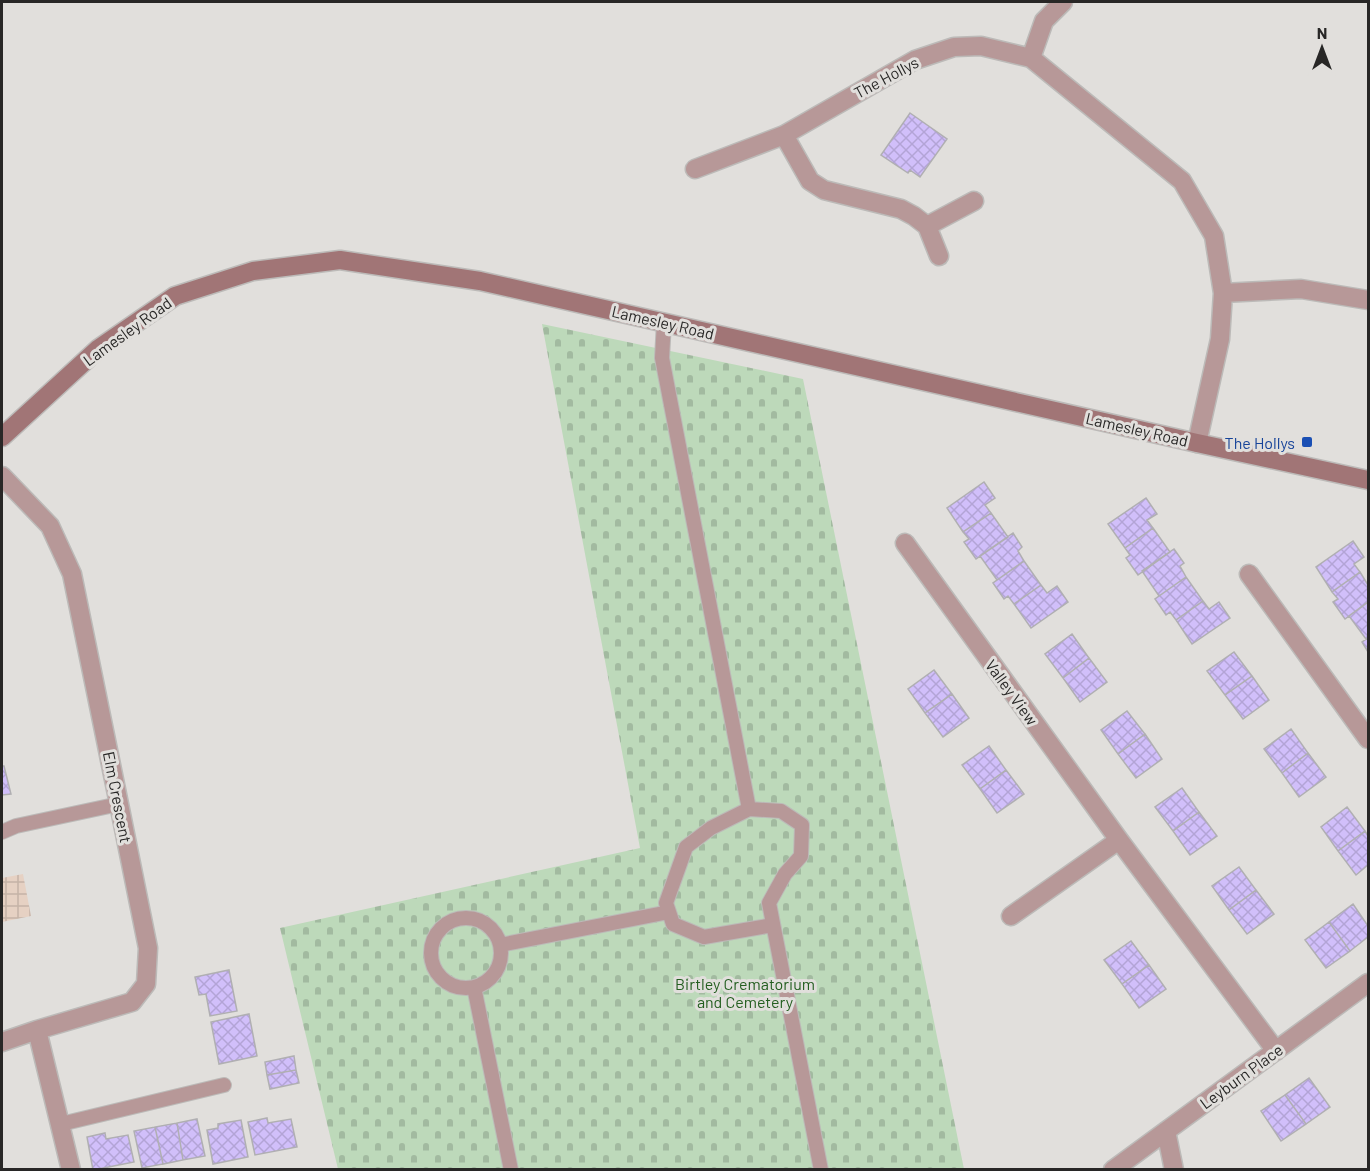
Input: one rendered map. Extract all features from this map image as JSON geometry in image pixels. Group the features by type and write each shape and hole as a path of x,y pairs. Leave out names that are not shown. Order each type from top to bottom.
{"street":[{"path":"1031,58 1044,21 1063,2"},
{"name":"The Hollys","path":"695,169 784,135 915,60 954,47 981,46 1031,58 1182,181 1214,236 1223,293 1220,339 1197,443"},
{"path":"784,135 810,181 824,190 901,210 914,216 927,226 939,256"},
{"path":"927,226 974,201"},
{"name":"Lamesley Road","path":"2,437 98,349 175,297 253,271 340,260 480,281 1368,480"},
{"path":"1223,293 1301,290 1368,300"},
{"name":"Elm Crescent","path":"2,476 50,526 72,573 148,948 146,984 132,1002 38,1029 2,1042"},
{"name":"Valley View","path":"905,543 1119,840 1276,1051"},
{"path":"1249,573 1368,739"},
{"path":"1011,916 1119,840"},
{"name":"Leyburn Place","path":"1113,1170 1368,983"},
{"path":"38,1029 71,1170"},
{"path":"1166,1131 1174,1170"}],"lane":[{"path":"664,322 662,358 749,809"},
{"path":"2,832 16,826 119,804"},
{"path":"773,926 704,936 673,924 666,903 686,847 711,828 749,809 780,811 802,825 801,856 785,874 769,903 821,1170"},
{"path":"500,945 669,912"},
{"path":"475,918 494,930 500,945 502,952 495,973 486,982 474,987 461,987 448,983 433,963 431,951 434,939 441,928 451,921 475,918"},
{"path":"474,987 511,1170"},
{"path":"61,1124 224,1085"}],"shaded area":[{"path":"23,874 31,916 2,922 2,878"}],"green space":[{"name":"Birtley Crematorium and Cemetery","path":"542,324 803,379 964,1169 338,1169 280,928 640,848"}],"building":[{"path":"910,113 947,139 920,177 910,170 908,173 881,155"},
{"path":"984,482 995,498 985,505 991,513 963,532 947,508"},
{"path":"1146,498 1157,514 1147,520 1153,528 1125,548 1108,524"},
{"path":"991,513 1008,537 976,559 964,542 969,539 963,532"},
{"path":"1153,528 1170,552 1138,575 1126,558 1130,555 1125,548"},
{"path":"1013,533 1022,547 1018,551 1024,561 997,580 980,556"},
{"path":"1353,541 1364,557 1354,564 1360,572 1332,592 1316,567"},
{"path":"1174,549 1184,563 1180,566 1186,577 1159,596 1142,571"},
{"path":"1024,561 1041,585 1014,604 1008,596 1004,599 993,583"},
{"path":"1360,572 1368,585 1368,602 1345,619 1333,602 1338,599 1332,592"},
{"path":"1186,577 1203,601 1176,620 1170,612 1166,615 1155,599"},
{"path":"1041,585 1047,593 1057,586 1068,602 1031,628 1014,604"},
{"path":"1203,601 1209,609 1219,602 1230,618 1192,644 1176,620"},
{"path":"1368,602 1368,638 1366,639 1349,616"},
{"path":"1072,634 1089,658 1063,678 1045,654"},
{"path":"1368,638 1368,652 1362,642"},
{"path":"1234,652 1252,676 1225,695 1207,671"},
{"path":"1089,658 1107,682 1080,702 1063,678"},
{"path":"934,670 952,694 925,713 908,689"},
{"path":"1252,676 1269,700 1243,719 1225,695"},
{"path":"952,694 969,718 943,737 925,713"},
{"path":"1127,711 1145,734 1118,754 1101,730"},
{"path":"1291,729 1308,753 1282,773 1264,749"},
{"path":"1145,734 1162,759 1136,778 1118,754"},
{"path":"989,746 1006,770 980,789 962,765"},
{"path":"1308,753 1326,777 1299,797 1282,773"},
{"path":"2,766 4,766 11,794 2,795"},
{"path":"1006,770 1024,794 997,813 980,789"},
{"path":"1182,788 1199,812 1173,831 1155,807"},
{"path":"1347,807 1365,831 1338,851 1321,827"},
{"path":"1199,812 1217,836 1190,855 1173,831"},
{"path":"1365,831 1368,836 1368,865 1356,875 1338,851"},
{"path":"1239,867 1256,890 1229,910 1212,886"},
{"path":"1256,890 1274,914 1247,934 1229,910"},
{"path":"1353,904 1368,926 1368,937 1350,951 1329,922"},
{"path":"1329,922 1350,951 1326,968 1305,940"},
{"path":"1131,941 1149,965 1122,984 1104,960"},
{"path":"1149,965 1166,989 1139,1008 1122,984"},
{"path":"229,970 237,1011 210,1016 206,994 199,995 195,977"},
{"path":"249,1014 257,1056 219,1064 211,1022"},
{"path":"294,1056 296,1070 267,1075 265,1062"},
{"path":"296,1070 299,1083 270,1089 267,1075"},
{"path":"1309,1078 1330,1107 1306,1124 1285,1095"},
{"path":"1285,1095 1306,1124 1281,1141 1261,1111"},
{"path":"267,1118 268,1123 291,1119 297,1147 255,1155 248,1122"},
{"path":"197,1119 205,1156 183,1160 177,1123"},
{"path":"241,1120 248,1157 213,1164 207,1130 218,1128 218,1124"},
{"path":"177,1123 183,1160 163,1164 155,1127"},
{"path":"155,1127 163,1164 142,1168 134,1131"},
{"path":"105,1133 106,1139 128,1135 134,1162 93,1170 87,1137"}],"place":[{"name":"The Hollys","path":"1307,442"}]}
